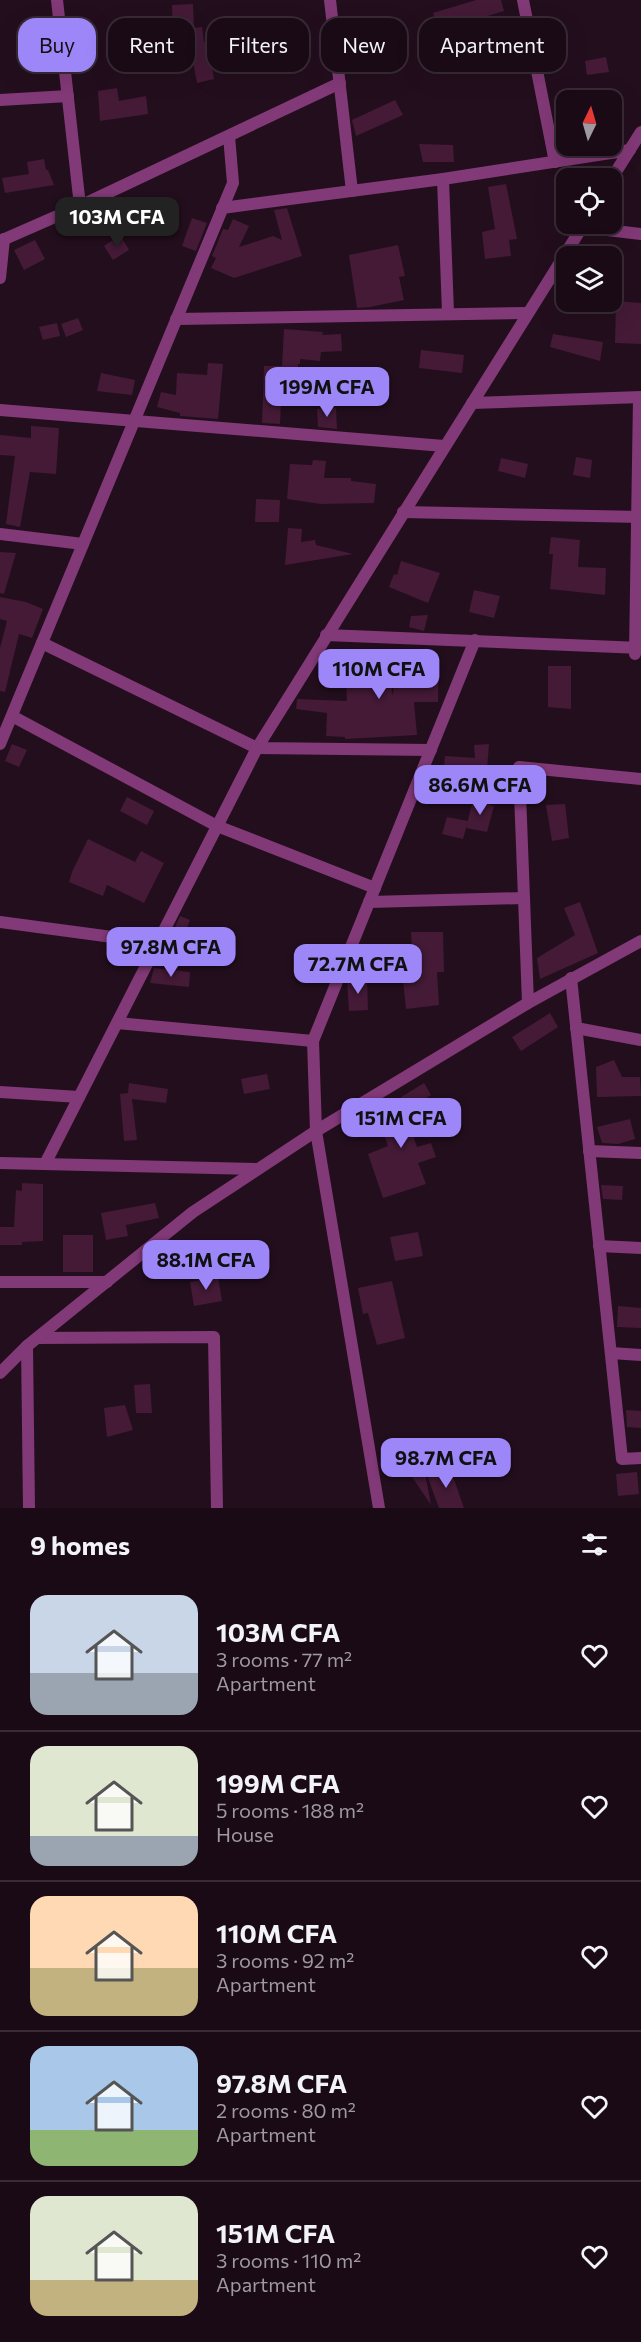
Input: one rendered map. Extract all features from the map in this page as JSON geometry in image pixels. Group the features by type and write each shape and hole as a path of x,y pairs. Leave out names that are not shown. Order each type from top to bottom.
{"street":[{"path":"57,0 80,206"},
{"path":"330,0 352,191"},
{"path":"523,0 555,162"},
{"path":"0,278 2,240 80,206 340,84"},
{"path":"0,100 68,96"},
{"path":"618,168 641,132"},
{"path":"0,744 233,183 229,136"},
{"path":"222,208 443,179 630,150"},
{"path":"443,179 448,313"},
{"path":"622,231 641,234"},
{"path":"45,1164 256,748 577,234"},
{"path":"176,319 528,313"},
{"path":"326,635 475,639 637,650 640,398 472,403"},
{"path":"0,410 444,446"},
{"path":"404,512 639,517"},
{"path":"0,534 83,544"},
{"path":"379,1508 316,1131 313,1041 475,639"},
{"path":"42,642 256,748 431,750"},
{"path":"12,716 217,826 375,888"},
{"path":"528,1003 519,767 641,779"},
{"path":"369,902 524,898"},
{"path":"0,922 158,943"},
{"path":"0,1373 32,1342 193,1212 316,1131 528,1003 641,941"},
{"path":"571,978 622,1459 641,1458"},
{"path":"117,1023 313,1041"},
{"path":"576,1028 641,1040"},
{"path":"0,1092 79,1097"},
{"path":"589,1151 641,1153"},
{"path":"0,1163 258,1169"},
{"path":"599,1246 641,1248"},
{"path":"0,1282 107,1281"},
{"path":"32,1342 214,1337 217,1508"},
{"path":"29,1508 32,1342"},
{"path":"611,1353 641,1355"}],"building":[{"path":"476,0 501,0 504,11 481,18 435,18 433,13"},
{"path":"193,4 194,18 172,18 172,5"},
{"path":"202,27 204,42 207,42 207,72 213,72 214,79 197,83 195,28"},
{"path":"606,57 609,72 587,75 585,61"},
{"path":"117,88 119,101 146,96 148,114 100,121 98,91"},
{"path":"395,100 403,115 356,136 352,120"},
{"path":"419,144 453,145 454,162 423,162"},
{"path":"44,159 46,170 54,185 5,193 2,178 29,174 27,162"},
{"path":"506,184 517,239 509,240 511,256 485,259 482,232 495,229 488,187"},
{"path":"287,208 302,256 234,278 211,268 216,258 212,256 223,229 228,230 233,219 249,226 239,247 273,236 282,240 274,210"},
{"path":"192,218 207,223 196,251 182,246"},
{"path":"120,235 129,250 113,260 104,246"},
{"path":"35,240 45,259 24,270 14,250"},
{"path":"398,245 405,276 399,277 404,300 357,308 349,255"},
{"path":"622,301 641,303 641,344 615,343 616,312 622,312"},
{"path":"78,318 83,330 66,337 61,324"},
{"path":"57,323 60,336 43,340 39,327"},
{"path":"284,329 323,332 322,335 341,334 342,351 321,352 320,361 300,359 297,403 281,402 280,424 262,423 264,366 282,366"},
{"path":"553,334 603,342 600,361 550,347"},
{"path":"421,350 464,355 462,373 419,368"},
{"path":"208,363 223,364 218,419 180,416 180,413 157,407 161,392 176,395 177,373 207,375"},
{"path":"101,373 135,380 132,395 97,391"},
{"path":"336,408 337,429 318,427 317,409"},
{"path":"31,426 59,428 56,474 30,472 20,527 6,524 15,456 0,455 0,435 31,438"},
{"path":"576,457 592,460 590,478 573,475"},
{"path":"501,458 528,464 525,478 498,471"},
{"path":"313,460 326,461 324,478 351,478 351,481 376,484 374,503 321,504 287,499 290,464 312,465"},
{"path":"256,499 280,500 279,522 255,522"},
{"path":"288,528 302,529 301,542 315,540 316,545 353,554 285,565"},
{"path":"551,537 580,540 578,567 606,568 605,595 550,589 553,554 549,554"},
{"path":"0,552 16,553 4,594 0,593"},
{"path":"401,561 440,573 428,603 389,587 394,574 397,575"},
{"path":"474,590 500,596 494,618 469,612"},
{"path":"0,597 26,602 43,609 32,638 19,634 5,692 0,691 0,648 7,621 0,619"},
{"path":"428,615 424,631 409,627 411,616"},
{"path":"410,656 439,657 438,702 414,702 417,735 345,739 345,737 326,736 327,713 296,709 297,699 347,701 345,662 371,661 372,670 391,672 392,696 397,673 410,675"},
{"path":"548,666 571,666 571,709 548,707"},
{"path":"12,744 27,750 19,767 5,761"},
{"path":"489,744 485,794 476,793 475,779 443,776 445,756 475,758 474,745"},
{"path":"127,797 154,811 147,825 120,811"},
{"path":"473,800 494,806 487,832 466,828"},
{"path":"565,804 569,838 552,841 546,805"},
{"path":"447,817 468,821 463,839 442,834"},
{"path":"88,839 135,862 141,851 164,863 144,903 107,885 103,896 69,882"},
{"path":"580,902 598,953 540,979 537,958 575,935 564,908"},
{"path":"180,916 190,920 179,949 167,945"},
{"path":"411,932 443,932 444,972 437,972 439,1005 406,1009 402,972 374,973 374,951 412,951"},
{"path":"154,968 190,972 189,987 150,983"},
{"path":"367,979 368,1010 349,1011 347,980"},
{"path":"550,1013 558,1027 521,1051 512,1037"},
{"path":"614,1060 622,1077 640,1077 641,1096 597,1097 596,1067"},
{"path":"267,1074 270,1089 244,1094 241,1079"},
{"path":"129,1083 168,1089 166,1103 132,1099 137,1140 124,1141 120,1094 128,1093"},
{"path":"424,1083 431,1095 405,1111 417,1147 431,1143 436,1157 418,1163 426,1184 383,1198 368,1154 388,1146 383,1131 393,1127 382,1109"},
{"path":"630,1119 635,1139 618,1144 602,1143 597,1127"},
{"path":"22,1183 43,1184 43,1241 22,1242 22,1245 0,1245 0,1227 14,1227 16,1190 22,1191"},
{"path":"601,1185 623,1186 622,1200 603,1199"},
{"path":"155,1203 159,1218 126,1225 128,1236 106,1240 101,1213"},
{"path":"418,1232 423,1256 395,1261 390,1237"},
{"path":"63,1235 93,1235 93,1272 63,1272"},
{"path":"218,1277 222,1301 194,1306 190,1282"},
{"path":"392,1281 405,1338 377,1345 368,1313 363,1314 358,1288"},
{"path":"618,1306 641,1308 641,1328 617,1327"},
{"path":"150,1384 152,1413 136,1413 134,1385"},
{"path":"125,1405 133,1430 107,1437 104,1408"},
{"path":"626,1410 641,1411 641,1428 627,1427"},
{"path":"423,1462 431,1505 404,1465"},
{"path":"449,1465 464,1508 439,1508 428,1478"},
{"path":"637,1472 639,1494 618,1496 616,1474"}]}
